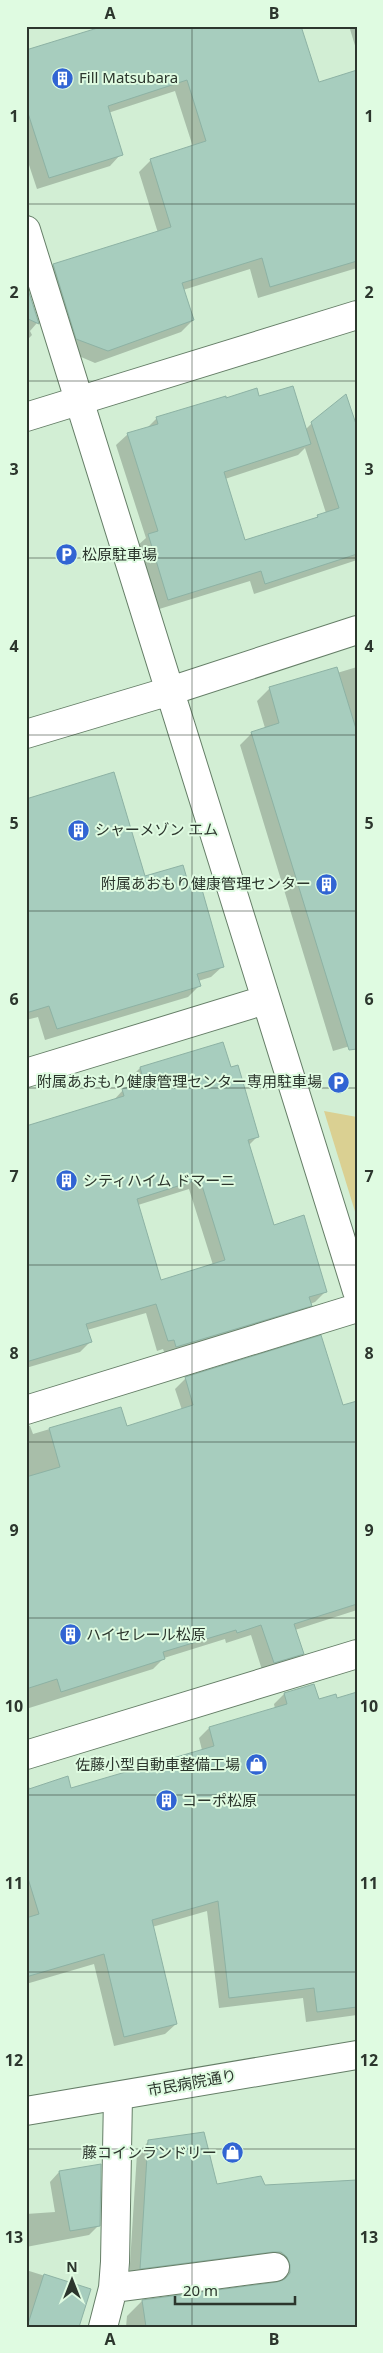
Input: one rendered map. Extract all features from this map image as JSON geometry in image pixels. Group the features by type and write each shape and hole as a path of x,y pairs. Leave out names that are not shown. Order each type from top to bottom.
{"street":[{"path":"26,230 357,1291"},
{"path":"26,417 357,315"},
{"path":"26,734 170,691 357,630"},
{"path":"26,1073 265,1000"},
{"path":"26,1410 357,1308"},
{"path":"26,1755 357,1654"},
{"name":"市民病院通り","path":"26,2111 357,2055"},
{"path":"103,2327 113,2288 118,2096"},
{"path":"113,2288 275,2267"}],"shaded area":[{"path":"324,1111 357,1117 357,1218"}],"building":[{"path":"104,26 301,26 319,82 357,70 357,261 270,287 262,258 182,283 194,320 108,351 76,339 53,264 171,227 150,159 206,141 187,80 108,106 123,155 49,178 26,107 26,50"},
{"path":"26,283 39,324 26,318"},
{"path":"293,386 311,444 224,472 245,540 318,517 317,515 339,508 311,422 346,394 357,427 357,554 265,584 261,571 168,600 148,534 158,531 127,433 158,424 156,417 226,396 226,398 257,388 259,396"},
{"name":"附属あおもり健康管理センター","path":"337,667 357,732 357,1049 349,1050 251,732 279,723 269,687"},
{"path":"114,772 145,876 183,865 190,889 201,886 224,967 197,974 201,986 57,1029 49,1006 26,1013 26,799"},
{"path":"223,1042 231,1067 238,1065 259,1137 248,1140 274,1225 304,1215 327,1292 309,1297 312,1306 176,1347 174,1340 168,1341 156,1304 86,1324 92,1342 26,1362 26,1126 124,1096 122,1089 144,1083 140,1067","holes":["200,1179 225,1260 161,1280 137,1199"]},
{"path":"321,1335 343,1405 357,1401 357,1604 294,1624 304,1654 274,1663 261,1625 237,1633 236,1630 163,1652 165,1659 61,1692 57,1679 26,1689 26,1477 60,1467 49,1428 121,1407 127,1426 193,1405 185,1377"},
{"path":"314,1684 319,1699 336,1694 337,1698 357,1692 357,2007 317,2012 314,1988 229,1998 218,1901 152,1920 177,2024 124,2037 104,1954 26,1977 26,1918 39,1914 26,1872 26,1790 68,1776 71,1788 214,1746 209,1727 287,1704 284,1693"},
{"path":"204,2132 217,2184 261,2176 265,2185 357,2180 357,2327 146,2327 142,2300 277,2282 285,2279 290,2273 287,2257 281,2252 140,2269 148,2140"},
{"path":"101,2164 100,2226 70,2231 59,2171"},
{"path":"44,2274 91,2289 79,2327 27,2327"}],"place":[{"name":"Fill Matsubara","path":"63,78"},
{"name":"松原駐車場","path":"66,555"},
{"name":"シャーメゾン エム","path":"79,830"},
{"name":"附属あおもり健康管理センター","path":"327,884"},
{"name":"附属あおもり健康管理センター専用駐車場","path":"338,1082"},
{"name":"シティハイム ドマーニ","path":"67,1181"},
{"name":"ハイセレール松原","path":"70,1635"},
{"name":"佐藤小型自動車整備工場","path":"256,1765"},
{"name":"コーポ松原","path":"166,1801"},
{"name":"藤コインランドリー","path":"233,2153"}]}
